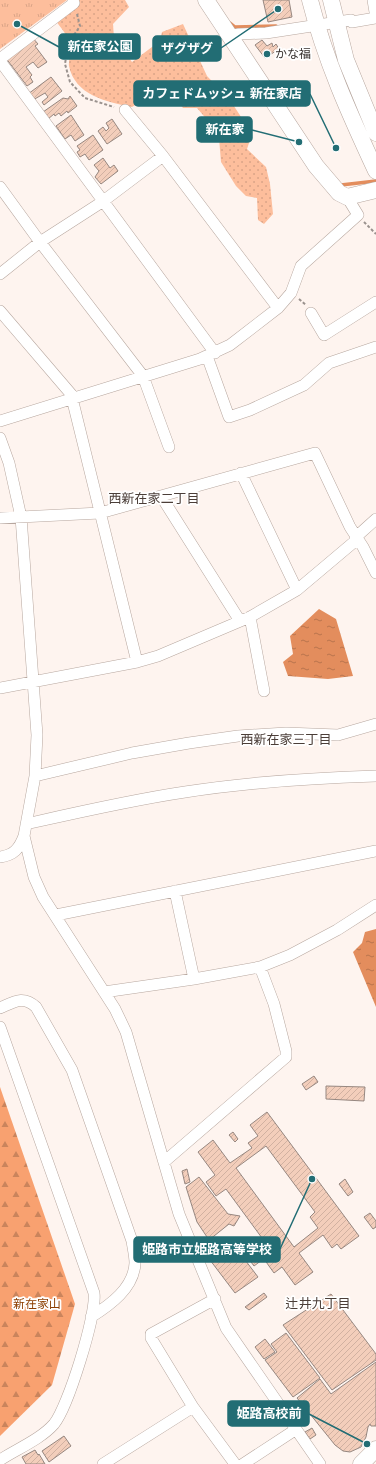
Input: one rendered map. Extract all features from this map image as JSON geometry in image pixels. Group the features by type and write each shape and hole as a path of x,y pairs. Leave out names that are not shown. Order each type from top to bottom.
{"street":[{"path":"0,420 211,355 230,345 278,308 291,293 301,266 358,215 347,197 339,193 316,166 206,0"},
{"path":"310,0 317,25 344,101 376,171"},
{"path":"330,0 344,21 346,60 376,133"},
{"path":"229,36 239,34 266,34 344,21 352,22 376,14 373,0"},
{"path":"73,2 0,60 211,355 229,416 250,410 304,385 328,363 376,347"},
{"path":"125,110 163,156 278,308"},
{"path":"0,274 40,242 102,202 163,156"},
{"path":"0,187 40,242 143,376 169,447"},
{"path":"347,197 376,190"},
{"path":"311,313 324,335 376,302"},
{"path":"0,311 71,394 137,662"},
{"path":"0,438 9,463 21,516 38,748 35,776 24,836 20,848 14,853 0,857"},
{"path":"0,518 100,513 315,453 376,573"},
{"path":"241,473 297,590"},
{"path":"161,496 245,619 264,691"},
{"path":"360,542 376,519"},
{"path":"0,688 137,662 158,656 245,619 297,590 354,542 360,542"},
{"path":"35,776 125,755 189,743 238,736 286,732 338,735 376,724"},
{"path":"26,824 133,800 185,792 251,784 376,776"},
{"path":"24,836 34,878 43,897 56,915 115,1009 126,1032 179,1214 226,1328 295,1430 320,1464"},
{"path":"56,915 376,851"},
{"path":"175,891 194,979"},
{"path":"104,992 194,979 260,967 290,955 337,930 376,905"},
{"path":"164,1162 286,1057 286,1051 274,1004 260,967"},
{"path":"0,1008 15,1001 24,999 30,1001 36,1007 66,1057 132,1241 135,1263 130,1281 125,1289 106,1308 91,1317"},
{"path":"0,1027 94,1293 95,1300 84,1347 62,1413 54,1424 42,1434 0,1460"},
{"path":"215,1299 151,1334 151,1338 193,1406 235,1464"},
{"path":"104,1464 193,1406"},
{"path":"243,1464 295,1430"},
{"path":"361,1464 376,1449"}],"path":[{"path":"73,2 80,26 68,44 65,64 70,82 85,98 125,110"},
{"path":"358,215 376,234"},
{"path":"291,293 305,304 311,313"}],"green space":[{"path":"0,0 67,0 0,49"},
{"path":"68,0 125,0 129,7 113,24 114,38 132,62 160,41 162,32 183,24 207,76 230,100 245,123 242,130 250,140 247,149 266,167 270,184 273,214 264,224 258,220 257,198 246,196 236,186 221,162 219,138 209,122 197,108 183,108 170,95 164,93 153,95 132,107 112,103 93,96 78,84 72,76 69,66 71,45 56,21 69,3"},
{"name":"新在家山","path":"0,1087 75,1304 52,1385 0,1436"}],"water":[{"path":"319,609 336,619 353,676 328,679 288,676 283,662 293,654 290,636"},
{"path":"376,929 376,1007 353,952 362,943 365,932"}],"building":[{"path":"263,0 289,0 292,17 268,22"},
{"path":"32,37 38,44 35,46 47,62 38,68 33,62 26,67 32,75 30,77 33,82 27,86 5,57"},
{"name":"かな福","path":"262,40 267,46 272,43 273,47 276,44 279,49 265,58 255,45"},
{"path":"51,77 62,91 44,105 42,102 48,97 45,93 33,100 28,94"},
{"path":"70,96 77,106 68,113 67,111 61,116 59,113 55,116 54,114 48,119 43,112 63,98 68,99"},
{"path":"71,115 84,135 75,141 71,135 65,139 56,126"},
{"path":"112,119 122,134 107,144 98,131 103,127 106,131 109,128 106,123"},
{"path":"93,135 103,150 89,160 85,154 80,157 77,152 80,150 77,146"},
{"path":"103,158 110,168 114,165 118,171 101,184 95,177 99,171 94,165"},
{"path":"314,1076 318,1082 306,1090 302,1084"},
{"path":"326,1086 365,1087 364,1101 326,1099"},
{"path":"267,1112 359,1236 341,1249 337,1244 332,1248 323,1235 299,1253 313,1272 295,1285 282,1267 274,1273 264,1259 273,1253 226,1189 216,1196 206,1182 215,1175 198,1152 213,1140 230,1163 252,1148 248,1143 258,1136 250,1125","holes":["266,1146 315,1212 310,1217 318,1228 294,1247 236,1168"]},
{"path":"233,1132 238,1139 235,1142 229,1135"},
{"path":"187,1169 190,1182 185,1184 182,1171"},
{"path":"199,1177 228,1214 240,1216 234,1226 229,1224 209,1240 197,1222 186,1187"},
{"path":"345,1179 353,1192 348,1196 339,1184"},
{"path":"370,1213 376,1221 376,1227 373,1229 364,1217"},
{"path":"233,1244 258,1277 235,1293 210,1260"},
{"path":"259,1256 262,1260 254,1266 251,1262"},
{"path":"264,1293 267,1297 249,1310 245,1307"},
{"path":"331,1294 376,1354 376,1360 332,1390 283,1325"},
{"path":"286,1333 320,1378 293,1397 265,1360 277,1352 271,1344"},
{"path":"265,1339 275,1352 264,1359 255,1347"},
{"path":"376,1362 376,1426 371,1426 370,1424 361,1447 350,1452 343,1451 335,1445 310,1414 305,1418 301,1418 301,1413 306,1409 297,1398 320,1379 331,1394"},
{"path":"312,1428 316,1435 310,1439 305,1432"},
{"path":"64,1436 71,1446 49,1462 42,1451"},
{"path":"35,1450 45,1464 26,1464 22,1457"}],"waterway":[{"path":"230,23 235,27 276,26"},
{"path":"341,185 376,181"}],"place":[{"name":"ザグザグ","path":"278,9"},
{"name":"新在家公園","path":"17,24"},
{"name":"かな福","path":"267,54"},
{"name":"新在家","path":"299,142"},
{"name":"カフェドムッシュ 新在家店","path":"336,148"},
{"name":"姫路市立姫路高等学校","path":"312,1179"},
{"name":"姫路高校前","path":"367,1444"}],"district":[{"name":"西新在家二丁目","path":"154,499"},
{"name":"西新在家三丁目","path":"286,740"},
{"name":"辻井九丁目","path":"318,1304"}]}
